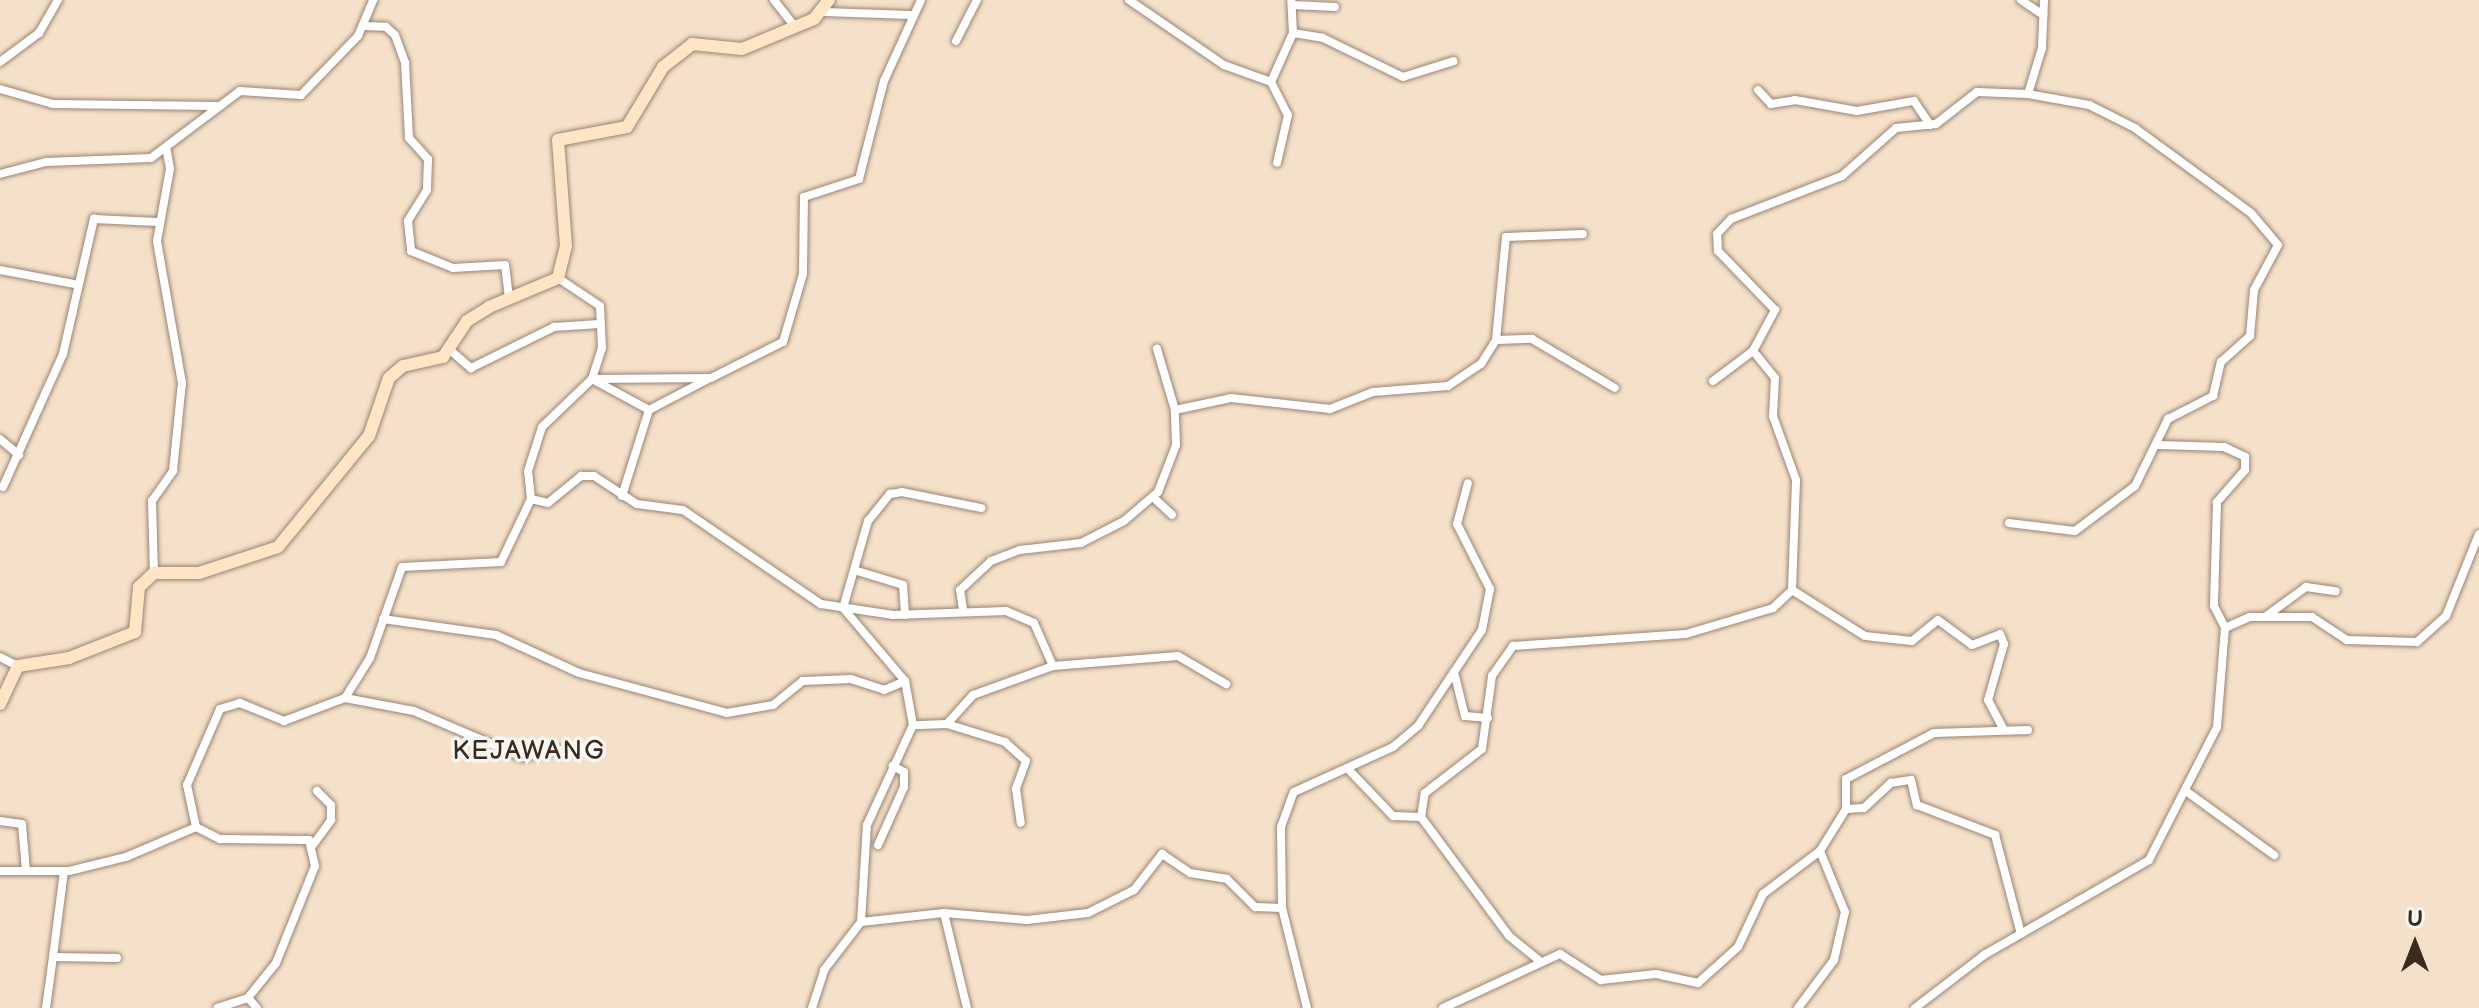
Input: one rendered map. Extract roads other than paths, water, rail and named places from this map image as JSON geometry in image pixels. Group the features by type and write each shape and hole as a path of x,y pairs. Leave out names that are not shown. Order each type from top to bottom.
{"street":[{"path":"0,62 39,33 58,0"},
{"path":"774,0 795,27"},
{"path":"622,496 649,410 771,351 791,331 803,274 804,197 859,179 881,89 910,15 921,0"},
{"path":"956,41 977,0"},
{"path":"1129,0 1224,65 1271,82 1288,115 1277,163"},
{"path":"2021,0 2043,15"},
{"path":"2028,94 2044,0"},
{"path":"1271,82 1293,33 1292,2 1335,7"},
{"path":"0,174 54,161 138,161 166,147 216,106 255,88 280,97 301,95 363,26 370,3"},
{"path":"558,278 566,246 558,140 627,127 663,67 692,44 742,49 795,27 828,8 850,15 910,15"},
{"path":"363,26 386,27 395,35 405,63 409,138 428,159 427,190 406,231 411,251 453,268 505,265 509,296"},
{"path":"1293,33 1323,38 1403,77 1454,61"},
{"path":"0,89 53,104 216,106"},
{"path":"1758,90 1775,105 1795,100 1857,111 1914,101 1930,125"},
{"path":"1713,381 1753,351 1774,308 1718,251 1722,226 1842,176 1896,128 1930,125 1977,92 2028,94 2089,105 2135,128 2251,213 2278,245 2254,290 2250,336 2221,362 2213,396 2168,419 2159,445 2135,486 2083,528 2046,533 2009,523"},
{"path":"154,573 152,501 173,471 182,383 157,222 169,181 166,147"},
{"path":"3,487 63,354 74,284 94,219 157,222"},
{"path":"1175,410 1231,398 1330,409 1373,392 1448,386 1481,364 1496,340 1506,237 1583,234"},
{"path":"0,270 74,284"},
{"path":"0,657 18,666 69,658 132,634 139,626 139,587 154,573 199,573 278,547 369,436 389,378 450,350 467,321 509,296 558,278 595,298 602,348 600,364 592,379 542,427 528,471 531,499 505,560 402,567 383,619 345,698"},
{"path":"450,350 471,368 554,327 599,324"},
{"path":"1496,340 1532,339 1615,388"},
{"path":"963,609 960,590 991,561 1081,543 1153,497 1175,458 1175,410 1157,349"},
{"path":"1541,962 1509,936 1421,817 1425,793 1482,749 1492,676 1522,642 1686,634 1773,608 1792,590 1796,480 1773,416 1775,378 1753,351"},
{"path":"592,379 711,378"},
{"path":"592,379 649,410"},
{"path":"0,439 19,455"},
{"path":"1915,1008 2021,934 2142,867 2186,791 2217,727 2225,628 2214,606 2217,502 2245,470 2245,457 2224,447 2159,445"},
{"path":"531,499 548,503 587,475 622,496 683,510 805,598 843,608 905,615 963,609 1024,615 1043,634 1053,666"},
{"path":"1307,1008 1282,908 1278,840 1289,804 1303,787 1349,770 1418,726 1454,672 1492,600 1459,538 1468,483"},
{"path":"843,608 868,521 890,494 981,508"},
{"path":"1153,497 1172,515"},
{"path":"2225,628 2237,619 2321,619 2363,643 2417,642 2446,616 2479,534"},
{"path":"854,570 903,585 905,615"},
{"path":"2265,617 2306,587 2336,591"},
{"path":"1792,590 1865,636 1912,641 1938,620 1972,645 2000,634 2004,644 1988,700 2004,730"},
{"path":"812,1008 824,970 861,922 867,825 913,725 905,681 843,608"},
{"path":"383,619 496,635 579,673 727,713 773,705 803,681 851,679 884,690 905,681"},
{"path":"947,724 973,695 1053,666 1178,656 1226,684"},
{"path":"0,704 18,666"},
{"path":"1454,672 1465,716 1488,718"},
{"path":"196,827 190,769 220,709 240,703 284,721 345,698 414,711 522,757 559,750"},
{"path":"913,725 947,724 1005,742 1026,761 1016,789 1021,823"},
{"path":"1443,1008 1560,954 1601,980 1656,974 1698,983 1738,947 1763,894 1820,851 1846,809 1846,779 1902,744 1934,733 2028,730"},
{"path":"878,845 904,787 904,772 893,766"},
{"path":"1349,770 1393,816 1421,817"},
{"path":"1846,809 1864,808 1891,783 1911,780 1917,805 1995,835 2021,934"},
{"path":"218,1008 248,998 276,963 315,866 313,845 331,820 331,805 317,791"},
{"path":"2186,791 2274,855"},
{"path":"0,821 22,824 26,871"},
{"path":"0,871 64,871 101,863 126,857 196,827 220,839 313,845"},
{"path":"1798,1008 1834,960 1845,912 1820,851"},
{"path":"861,922 944,913 1027,920 1088,913 1134,890 1162,854 1190,873 1227,879 1255,907 1282,908"},
{"path":"46,1008 64,871"},
{"path":"944,913 967,1008"},
{"path":"53,957 117,958"},
{"path":"248,998 257,1008"}],"district":[{"name":"KEJAWANG","path":"529,752"}]}
